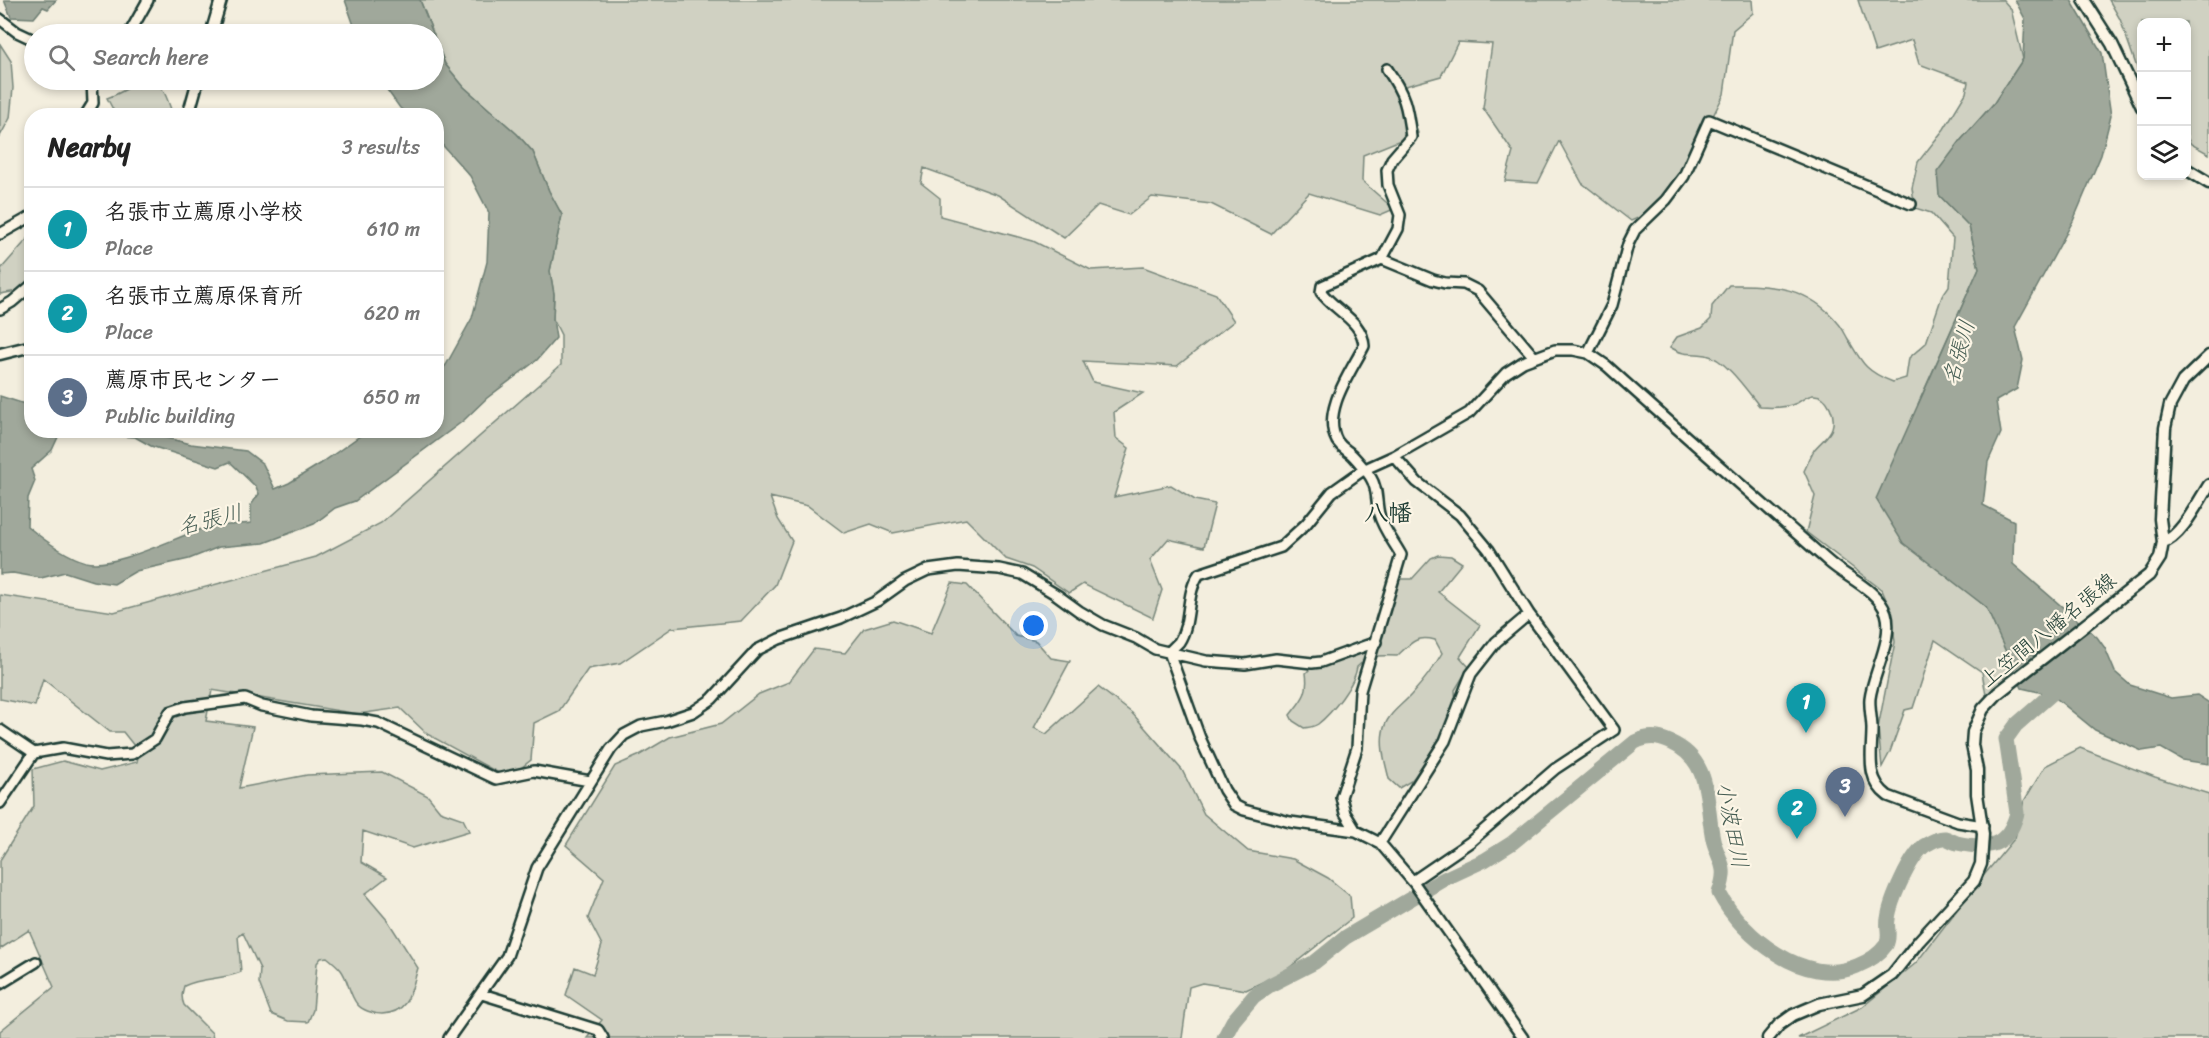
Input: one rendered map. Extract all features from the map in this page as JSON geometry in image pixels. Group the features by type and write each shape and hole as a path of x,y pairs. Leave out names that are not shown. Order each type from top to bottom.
{"main road":[{"path":"214,24 221,0"},
{"path":"2084,0 2112,44 2137,96"},
{"path":"190,108 195,90"},
{"path":"2191,172 2209,183"},
{"path":"0,354 24,348"},
{"name":"上笠間八幡名張線","path":"1768,1038 1779,1025 1793,1015 1819,1004 1863,995 1892,975 1919,941 1967,891 1979,870 1982,856 1983,830 1972,745 1973,732 1983,709 1998,693 2149,575 2160,558 2163,542 2160,519 2165,428 2170,405 2183,381 2209,356"},
{"name":"上笠間八幡名張線","path":"2163,542 2171,540 2181,528 2209,485"}],"street":[{"path":"135,24 148,0"},
{"path":"0,19 24,35"},
{"path":"1356,831 1345,813 1341,798 1357,748 1360,691 1401,555 1378,514 1377,491 1371,477 1352,454 1343,449 1333,431 1334,405 1364,346 1363,336 1357,326 1321,292 1322,286 1382,259 1398,229 1400,215 1388,185 1387,170 1392,159 1411,136 1408,106 1401,90 1387,69"},
{"path":"90,108 93,103 92,90"},
{"path":"1588,353 1612,305 1635,230 1666,200 1684,176 1709,120 1911,204"},
{"path":"0,234 24,220"},
{"path":"1382,259 1433,280 1464,284 1478,291 1534,357"},
{"path":"0,309 24,293"},
{"path":"1169,652 1180,641 1189,598 1199,574 1281,547 1306,524 1332,492 1363,470 1394,456 1469,413 1506,373 1534,357 1564,350 1580,350 1588,353 1613,372 1831,564 1876,598 1886,614 1888,628 1870,697 1872,734 1870,761 1874,779 1888,796 1983,830"},
{"path":"1394,456 1417,482 1460,515 1489,550 1529,614 1614,730 1555,769 1470,842 1414,882"},
{"path":"449,1038 507,956 537,868 590,781 611,749 624,735 641,726 693,712 712,699 757,650 779,639 841,618 877,601 905,581 928,570 958,566 999,569 1022,574 1103,625 1136,638 1155,649 1206,661 1245,664 1276,659 1321,662 1376,642"},
{"path":"1380,843 1445,741 1471,674 1496,642 1529,614"},
{"path":"1169,652 1200,738 1224,790 1234,805 1244,810 1290,822 1356,831 1380,843 1414,882 1522,1038"},
{"path":"0,730 34,753 63,748 106,756 132,754 155,739 170,712 184,707 245,699 262,706 311,716 362,720 383,725 496,779 534,771 590,781"},
{"path":"0,803 34,753"},
{"path":"0,984 36,962"},
{"path":"482,994 598,1030 603,1038"}],"shaded area":[{"path":"420,0 1752,0 1753,13 1733,30 1724,94 1668,205 1631,221 1582,183 1559,141 1538,183 1505,181 1513,152 1483,108 1492,44 1458,42 1441,76 1402,87 1418,133 1363,155 1362,181 1394,209 1380,215 1309,193 1271,234 1211,204 1152,197 1129,215 1098,205 1064,238 998,195 924,168 921,183 940,198 940,216 1033,241 1091,270 1143,267 1216,294 1234,321 1177,366 1083,361 1093,382 1143,393 1114,412 1116,438 1129,448 1114,497 1171,485 1195,500 1215,504 1204,547 1168,539 1150,560 1162,590 1153,618 1083,584 1069,593 1032,568 1006,559 966,519 893,533 871,524 844,533 808,506 770,497 778,519 792,541 775,585 741,621 672,628 620,663 588,669 559,711 534,723 531,760 508,778 427,734 400,708 358,714 212,690 206,721 253,727 239,788 307,775 382,772 428,796 440,811 463,819 469,831 413,848 363,831 361,862 387,877 365,894 388,921 418,968 408,999 404,1005 391,1013 379,1014 365,1010 354,1000 339,968 327,957 321,958 317,963 313,1010 308,1022 288,1021 271,1014 259,983 260,969 243,933 238,936 241,972 184,986 182,1000 184,1005 212,1033 213,1038 0,1038 0,1031 54,987 29,930 0,949 0,860 34,806 33,769 63,761 100,771 137,762 139,752 123,732 110,732 43,679 35,706 0,699 0,595 114,612 316,557 381,523 561,365 561,335 553,319 554,294 550,271 562,215 533,152 517,134 464,87 445,64 444,24 429,24"},
{"path":"1858,0 2003,0 2011,9 2023,59 1994,103 1961,140 1939,195 1969,226 1979,268 1918,404 1973,596 1986,607 2015,670 1986,695 1982,672 1935,640 1913,708 1905,710 1890,752 1882,767 1878,728 1895,642 1892,614 1882,590 1806,532 1815,496 1804,471 1814,450 1831,431 1833,418 1830,407 1824,399 1814,395 1788,406 1760,407 1736,376 1721,362 1713,357 1684,353 1670,347 1677,337 1702,328 1711,319 1712,306 1729,285 1775,287 1789,290 1815,302 1827,311 1839,325 1866,366 1893,382 1906,378 1909,358 1926,343 1942,296 1949,286 1953,238 1931,213 1915,208 1912,188 1918,162 1944,129 1966,93 1968,82 1919,64 1912,40 1875,52"},
{"path":"2109,0 2209,0 2209,154 2191,144 2191,18 2137,18 2137,68 2120,19"},
{"path":"0,44 11,61 13,88 10,118 0,136"},
{"path":"125,90 162,90 170,108 112,108 107,98"},
{"path":"24,243 24,284 17,291 0,294 1,269"},
{"path":"1438,555 1451,556 1462,563 1438,592 1480,625 1460,657 1469,667 1455,690 1456,708 1447,728 1411,781 1399,788 1389,779 1383,750 1383,732 1390,716 1420,685 1442,653 1435,640 1418,639 1397,656 1376,656 1367,659 1357,667 1352,682 1342,698 1316,725 1304,728 1293,721 1290,715 1305,691 1306,673 1311,668 1331,663 1344,647 1371,646 1398,579 1412,579 1431,558"},
{"path":"952,583 967,585 1016,636 1036,641 1051,658 1070,661 1034,728 1046,734 1098,687 1132,713 1182,770 1204,814 1248,851 1293,859 1328,878 1350,896 1352,918 1285,971 1246,990 1202,983 1189,987 1182,1038 587,1038 602,1020 566,995 575,967 593,974 602,945 588,918 604,878 566,845 615,766 638,756 670,737 721,724 759,694 789,682 814,649 845,653 864,629 893,620 931,633"},
{"path":"2080,748 2155,777 2209,794 2209,1038 1798,1038 1862,1007 1916,963 2015,838 2024,801 2045,766"}],"water":[{"path":"4,0 56,0 48,9 43,7 34,18 11,17"},
{"path":"345,0 420,0 429,24 353,24"},
{"name":"名張川","path":"2015,0 2071,0 2102,53 2111,116 2101,155 2073,221 2015,327 2023,360 2017,389 1996,401 2001,433 1988,462 1983,505 2014,521 2013,564 2097,637 2105,648 2115,672 2130,685 2171,698 2197,695 2209,703 2209,764 2182,760 2161,748 2142,751 2095,730 2052,695 2022,688 1986,607 1903,543 1876,499 1979,268 1969,226 1939,195 1937,172 1961,140 1994,103 2023,59 2025,19"},
{"path":"444,61 464,87 517,134 533,152 562,215 550,271 554,294 553,319 556,338 537,360 487,398 444,435 444,367 472,318 487,262 489,213 470,176 444,147 444,108 400,108 387,90 444,90"},
{"path":"0,396 24,404 24,438 58,438 52,450 31,469 35,481 28,498 27,526 63,552 86,562 98,563 128,557 205,528 251,523 251,505 259,494 256,487 230,462 218,467 151,446 137,438 167,438 191,444 246,451 263,464 275,489 320,464 357,438 440,438 355,501 335,508 314,524 264,543 219,547 189,559 136,571 114,584 93,581 65,572 41,578 13,573 0,574"}],"waterway":[{"name":"小波田川","path":"1224,1038 1233,1021 1254,996 1270,985 1315,962 1346,937 1444,879 1485,860 1512,843 1635,742 1648,738 1665,740 1684,750 1694,760 1700,771 1705,784 1713,839 1723,870 1719,893 1729,910 1743,926 1759,941 1797,964 1817,970 1837,971 1857,966 1873,958 1886,945 1888,919 1897,891 1907,869 1924,846 1942,838 1968,845 1987,846 2002,839 2008,833 2017,813 2006,739 2016,725 2064,683"}],"place":[{"name":"名張市立薦原小学校","path":"1806,733"},
{"name":"薦原市民センター","path":"1845,817"},
{"name":"名張市立薦原保育所","path":"1797,839"}],"district":[{"name":"八幡","path":"1388,513"}]}
